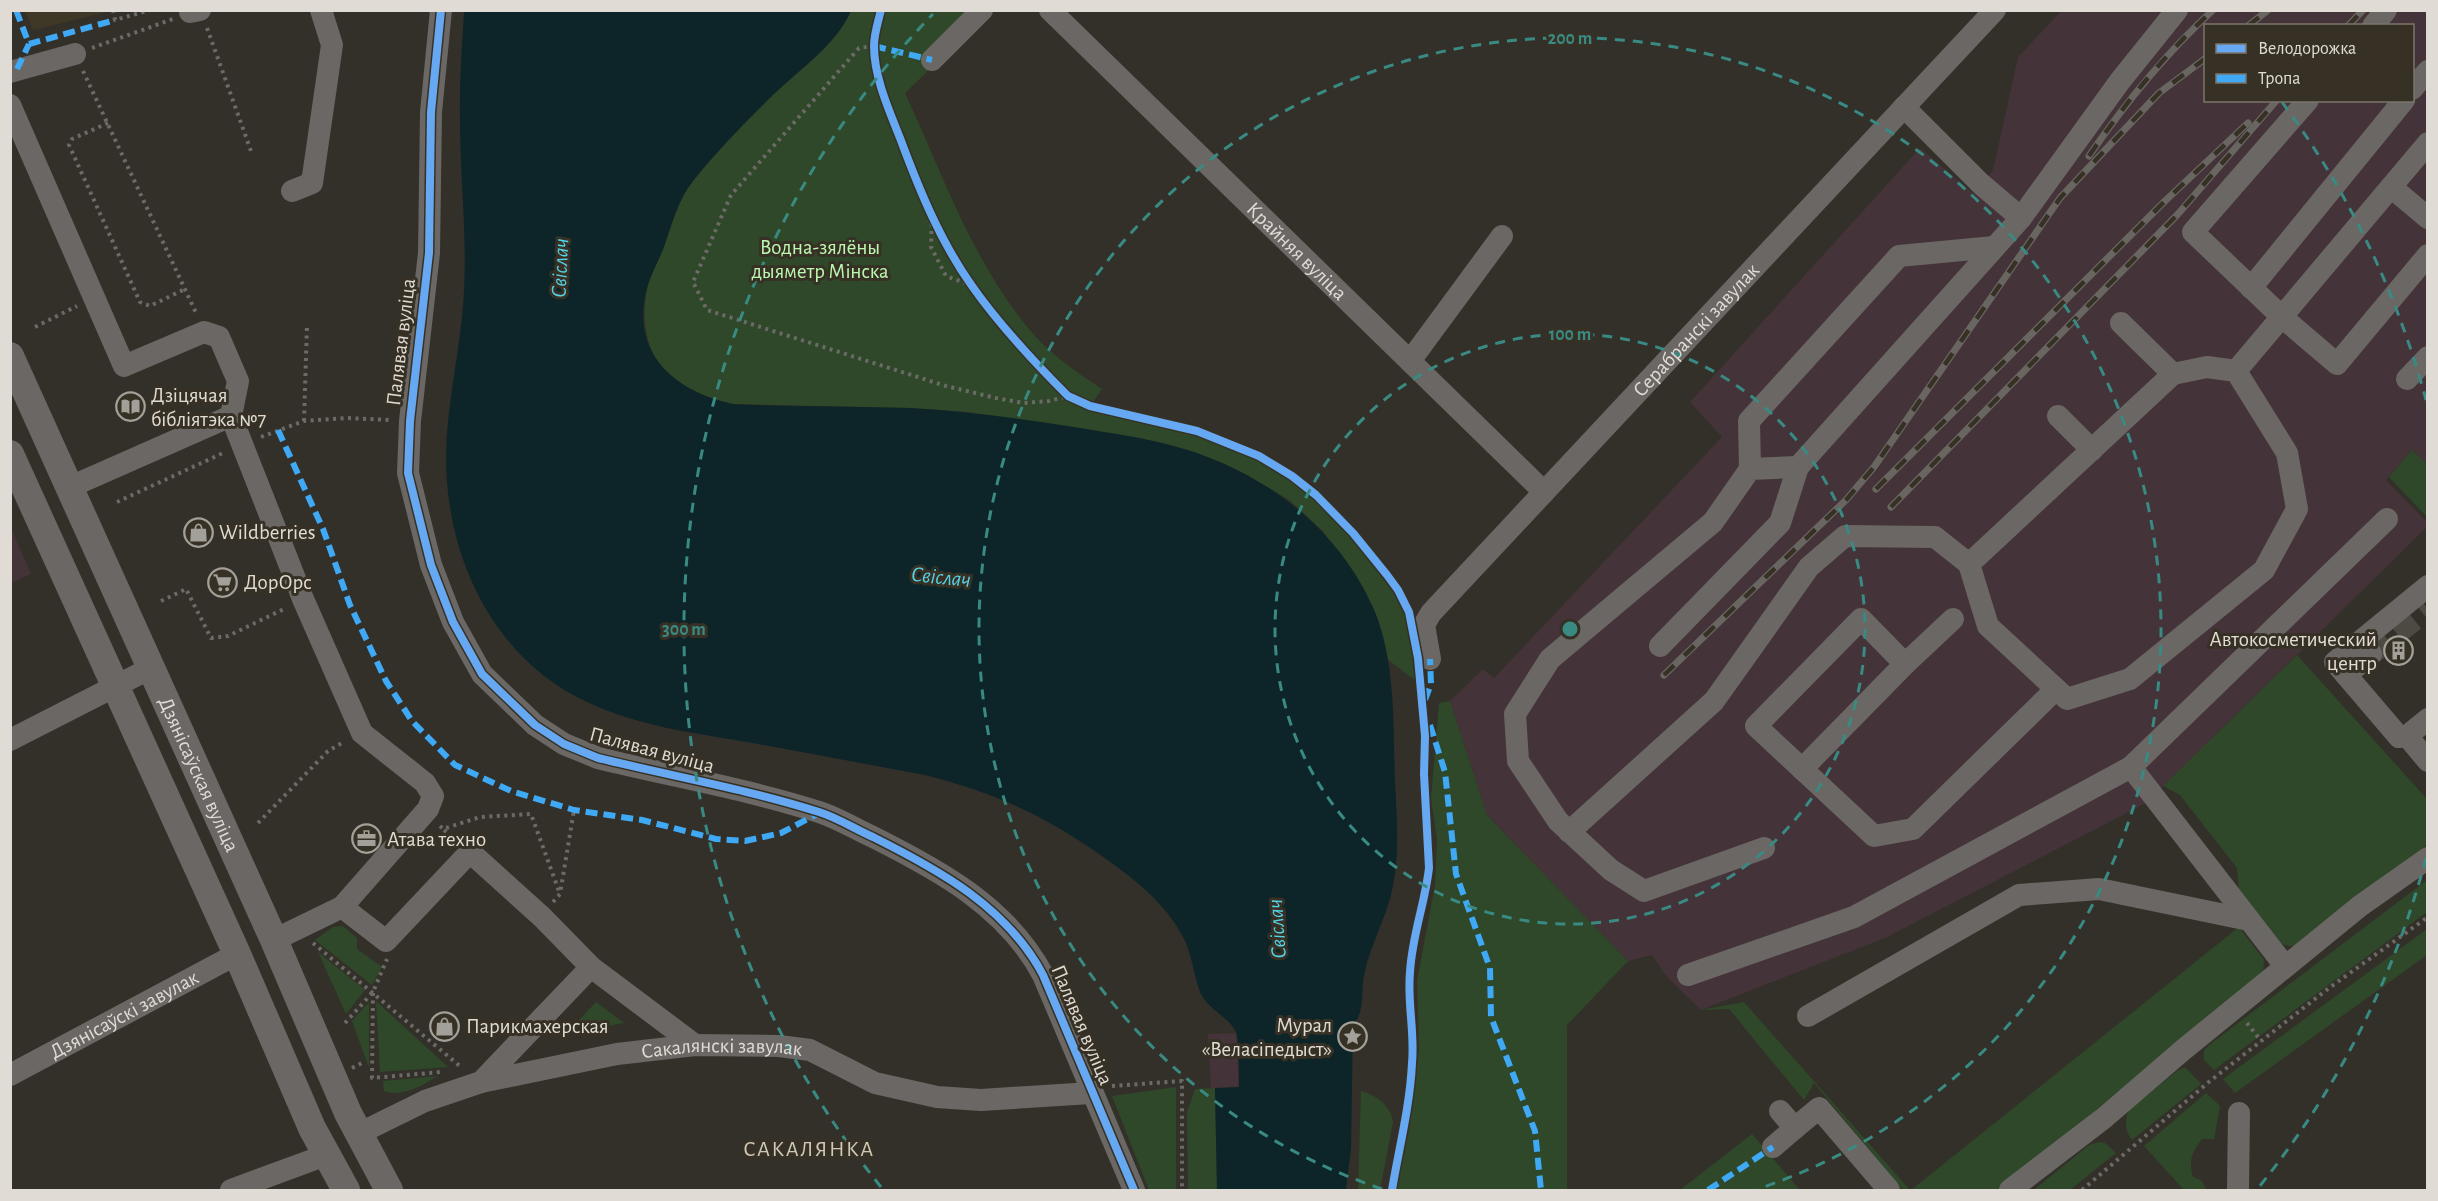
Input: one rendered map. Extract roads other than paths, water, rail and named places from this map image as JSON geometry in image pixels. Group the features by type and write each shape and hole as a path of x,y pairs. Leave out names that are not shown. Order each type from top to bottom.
{"main road":[{"name":"Дзянісаўская вуліца","path":"10,356 278,950 358,1134 389,1191"},
{"name":"Дзянісаўская вуліца","path":"14,473 116,686 233,945 312,1128 346,1191"},
{"path":"233,945 241,942 278,950"}],"street":[{"path":"292,191 312,183 332,45 321,10"},
{"name":"Палявая вуліца","path":"441,10 431,112 429,252 410,421 408,473 431,566 453,622 482,674 535,725 564,744 598,759 821,812 911,856 975,896 1011,929 1031,953 1043,975 1134,1191"},
{"path":"932,60 982,10"},
{"name":"Крайняя вуліца","path":"1050,10 1545,492"},
{"name":"Серабранскі завулак","path":"1430,659 1424,626 1431,613 1995,10"},
{"path":"1660,646 1780,523 1798,467 2020,218 2120,81 2177,10"},
{"path":"2375,24 2386,10"},
{"path":"10,72 75,54"},
{"path":"2414,87 2427,71"},
{"path":"2306,102 2193,232 2282,317 2337,364 2427,255"},
{"path":"2251,288 2402,102"},
{"path":"10,105 124,366 204,332 219,337 238,381 231,416 303,599 362,733 425,783 433,796 428,809 342,907 278,950"},
{"path":"1904,107 1981,184 2020,218"},
{"path":"2236,371 2427,143"},
{"path":"2391,187 2427,218"},
{"path":"1410,361 1502,236"},
{"path":"1764,848 1644,891 1611,870 1558,821 1518,761 1515,714 1550,659 1713,522 1750,469 1749,421 1899,256 1994,247"},
{"path":"2121,323 2173,374"},
{"path":"2407,379 2427,357"},
{"path":"1969,564 2173,374 2207,367 2236,371"},
{"path":"1569,832 1714,700 1809,567 1845,536 1935,537 1969,564 1988,626 2067,699 2130,679 2264,570 2297,509 2287,453 2236,371"},
{"path":"70,487 231,416"},
{"path":"2058,416 2092,450"},
{"path":"1750,469 1798,467"},
{"path":"1688,975 1854,917 2131,767 2387,519"},
{"path":"2427,586 2335,662 2399,737 2407,736 2427,719"},
{"path":"1905,664 1861,619 1756,726 1874,836 1913,829 2056,688"},
{"path":"1802,769 1905,664 1953,619"},
{"path":"2350,680 2375,659"},
{"path":"10,740 151,668"},
{"path":"2407,736 2427,761"},
{"path":"2131,767 2285,966"},
{"path":"342,907 386,941 470,852 542,917 591,967 694,1045"},
{"path":"2010,1191 2104,1118 2360,906 2427,858"},
{"path":"1808,1016 2019,895 2099,889 2249,920"},
{"name":"Дзянісаўскі завулак","path":"10,1075 233,945"},
{"path":"481,1082 591,967"},
{"name":"Сакалянскі завулак","path":"358,1134 425,1101 481,1082 618,1054 694,1045 779,1046 810,1050 874,1083 937,1097 981,1100 1091,1093"},
{"path":"1773,1147 1819,1108 1889,1191"},
{"path":"1779,1111 1795,1128"},
{"path":"2238,1191 2239,1113"},
{"path":"231,1191 326,1155"}],"water":[{"name":"Свіслач","path":"464,11 851,11 827,46 743,125 703,169 683,196 648,285 643,309 644,330 650,348 660,364 674,378 692,389 711,398 733,404 953,411 1137,437 1170,445 1203,455 1264,485 1318,527 1340,553 1360,581 1375,612 1387,653 1392,696 1397,839 1396,867 1391,895 1368,961 1360,1013 1353,1025 1351,1148 1346,1190 1217,1190 1215,1088 1239,1087 1236,1032 1203,998 1185,942 1168,913 1140,885 1087,845 1022,809 952,782 925,775 666,728 606,710 557,685 530,664 507,640 488,612 472,582 460,550 447,482 449,410 464,291 465,248 460,106"}],"tunnel":[{"path":"2371,654 2428,609"}],"railway":[{"path":"2089,156 2147,80 2178,44 2213,10"},
{"path":"2250,24 2268,10"},
{"path":"2350,24 2363,10"},
{"path":"1664,675 1846,500 1874,467 2060,198 2159,93 2204,59"},
{"path":"1891,507 2178,214 2275,102"},
{"path":"1876,489 2165,201 2248,123"}],"place":[{"name":"Дзіцячая бібліятэка №7","path":"130,407"},
{"name":"Wildberries","path":"198,532"},
{"name":"ДорОрс","path":"223,582"},
{"name":"Автокосметический центр","path":"2398,651"},
{"name":"Атава техно","path":"366,839"},
{"name":"Парикмахерская","path":"445,1026"},
{"name":"Мурал «Веласіпедыст»","path":"1353,1037"}],"district":[{"name":"САКАЛЯНКА","path":"809,1149"}],"park label":[{"name":"Водна-зялёны дыяметр Мінска","path":"820,259"}]}
